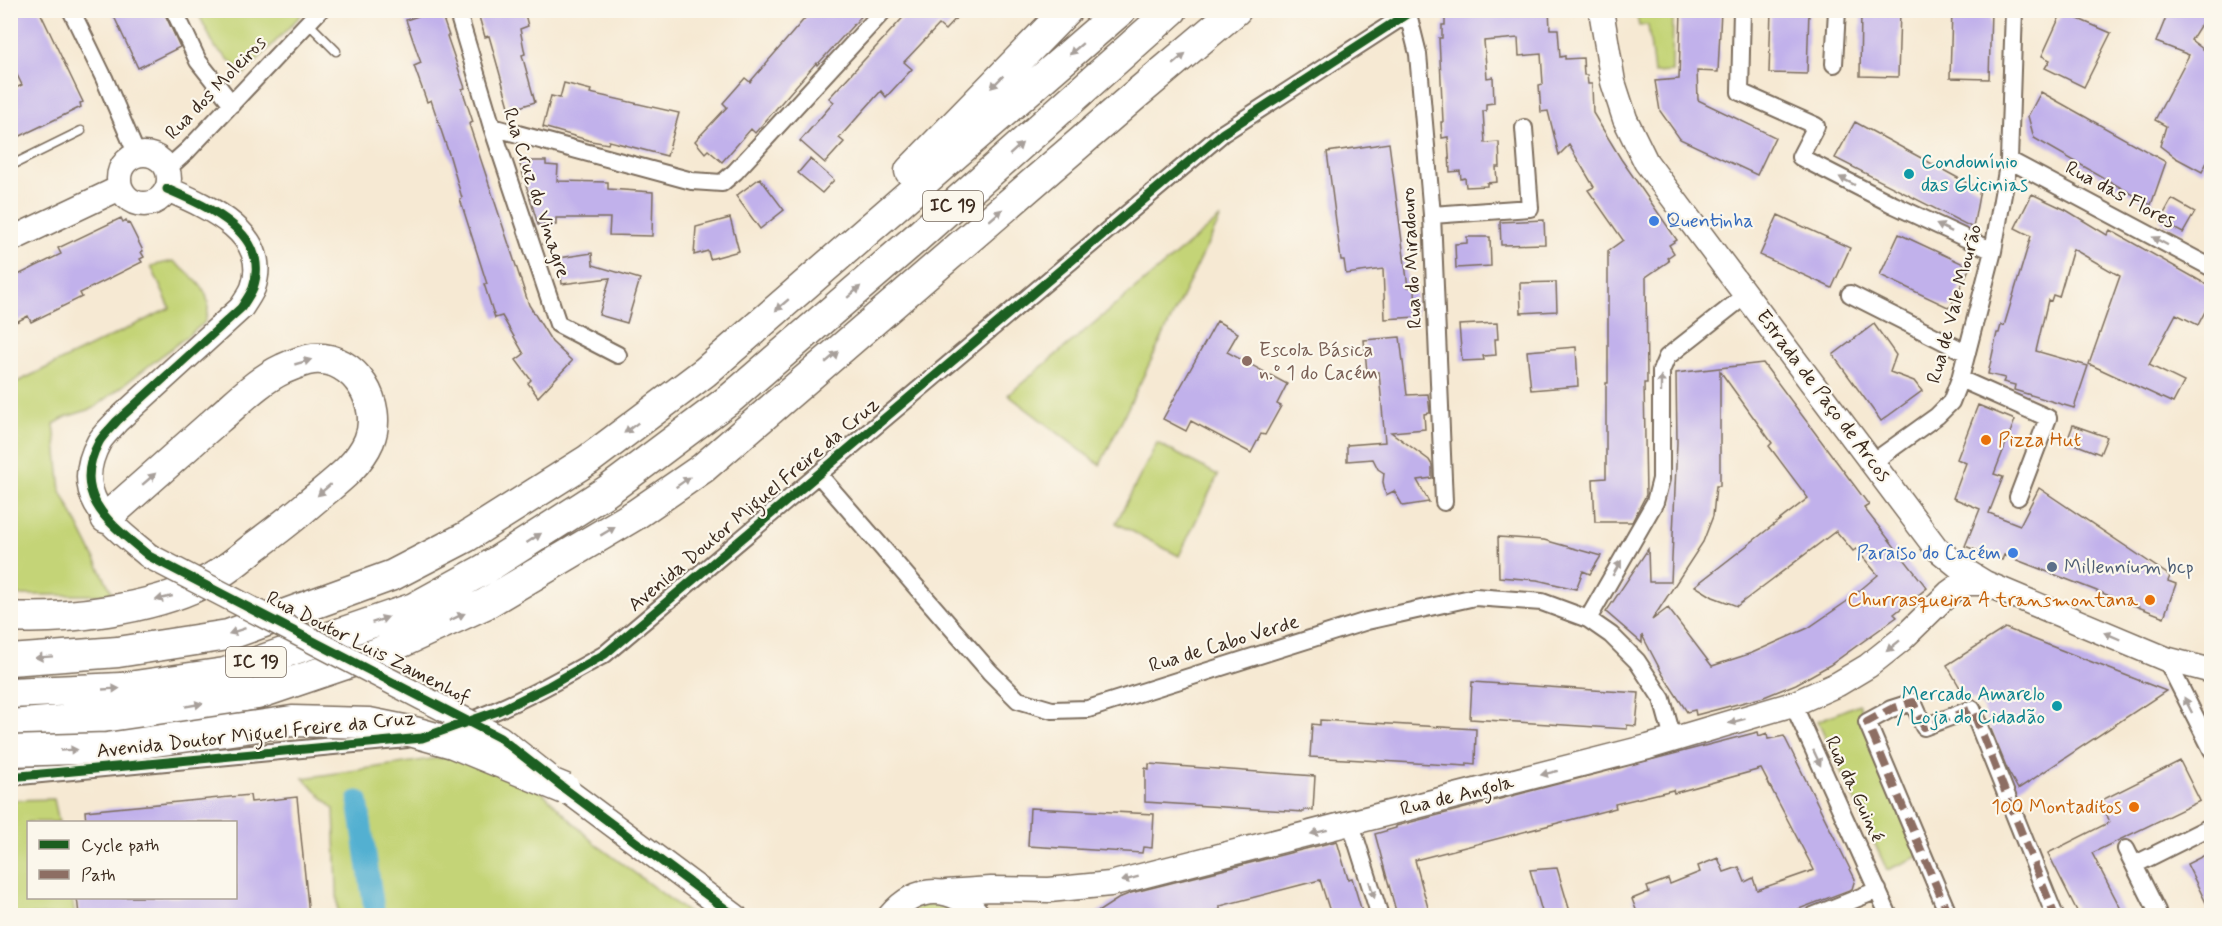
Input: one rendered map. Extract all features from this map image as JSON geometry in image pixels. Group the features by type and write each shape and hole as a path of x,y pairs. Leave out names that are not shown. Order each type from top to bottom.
{"highway":[{"path":"890,211 912,168 1067,10"},
{"name":"IC 19","path":"10,660 118,652 228,635 403,570 466,537 588,460 705,372 1121,10"},
{"name":"IC 19","path":"10,693 121,688 225,673 414,608 485,569 607,491 730,399 914,240 1172,10"},
{"path":"10,725 137,715 257,694 378,653 495,598 635,515 703,468 1236,10"},
{"path":"10,617 31,618 94,613 171,597 203,584 297,514 351,467 369,442 374,425 374,411 368,392 346,368 332,362 314,359 279,371 232,408 106,518"},
{"path":"10,751 107,748 292,721 369,723 453,743 565,789"}],"street":[{"path":"71,10 104,78 137,155"},
{"path":"174,10 198,61 232,104"},
{"name":"Rua dos Moleiros","path":"167,179 188,150 320,10"},
{"name":"Rua Cruz do Vinagre","path":"457,10 492,127 558,324 618,355"},
{"path":"492,127 692,181 722,183 735,172 884,10"},
{"path":"1742,10 1740,92 1816,126 1800,157 1894,205 1993,251"},
{"path":"1834,64 1837,10"},
{"name":"Rua de Vale Mourão","path":"1873,462 1937,416 1951,402 1960,379 1993,251 2009,160 2014,10"},
{"name":"Rua do Miradouro","path":"1411,12 1418,54 1432,215 1444,502"},
{"name":"Avenida Doutor Miguel Freire da Cruz","path":"10,777 422,738 498,711 549,686 605,654 1223,133 1411,12"},
{"name":"Estrada de Paço de Arcos","path":"1603,13 1613,82 1625,119 1646,162 1936,548 1985,583 2166,659 2211,671"},
{"path":"1432,215 1530,208 1524,128"},
{"path":"146,154 155,156 167,179 157,200 143,204 129,199 120,188 119,180 124,164 137,155 146,154"},
{"name":"Rua das Flores","path":"2009,160 2211,268"},
{"name":"Rua Doutor Luis Zamenhof","path":"167,179 239,230 253,250 256,268 253,288 241,308 117,421 99,442 90,465 88,481 92,497 106,518 149,556 500,738 735,915"},
{"path":"13,232 120,188"},
{"path":"1850,294 1967,353"},
{"path":"1588,619 1655,502 1661,479 1661,371 1667,357 1746,295"},
{"path":"1960,379 2048,418 2018,496"},
{"name":"Rua de Cabo Verde","path":"819,475 990,672 1018,700 1052,710 1088,709 1366,621 1475,597 1542,602 1588,619 1611,635 1637,661 1662,699 1673,739"},
{"path":"1936,548 1942,573 1942,587 1936,606"},
{"name":"Rua de Angola","path":"890,915 899,905 929,892 991,889 1049,890 1110,884 1351,824 1673,739 1793,704 1838,684 1868,666 1902,639 1960,585 1985,583"},
{"path":"2166,659 2211,750"},
{"path":"1950,915 1867,722 1891,709 1913,702 1923,727 1972,709 2055,915"},
{"name":"Rua da Guiné","path":"1793,704 1889,915"},
{"path":"1351,824 1380,915"},
{"path":"2134,865 2211,826"},
{"path":"2126,849 2157,911"},
{"path":"1813,915 1878,890"},
{"path":"946,892 963,900 980,915"}],"lane":[{"path":"308,23 336,51"},
{"path":"10,166 81,131"}],"green space":[{"path":"197,11 305,11 244,74 215,47"},
{"path":"1636,11 1673,11 1672,72 1654,73 1648,25 1639,26"},
{"path":"1221,217 1100,465 1008,395"},
{"path":"173,261 196,280 206,295 208,312 204,323 94,408 66,417 54,424 61,491 113,595 11,595 11,385 170,308 151,266"},
{"path":"1157,443 1218,475 1179,556 1116,523"},
{"path":"1859,704 1922,855 1887,870 1818,721"},
{"path":"472,753 541,791 593,842 691,915 338,915 334,809 303,778"},
{"path":"54,799 59,821 27,821 27,899 72,899 75,915 11,915 11,800"},
{"path":"923,904 946,906 962,915 905,916"}],"building":[{"path":"10,10 39,10 83,102 80,103 81,107 10,141 10,91 22,85 10,61"},
{"path":"111,10 163,10 180,47 138,68"},
{"path":"440,10 449,36 447,36 465,88 462,89 473,122 469,124 529,305 552,342 572,361 538,397 528,383 531,380 516,360 524,354 502,316 495,318 450,157 431,100 427,102 414,66 421,63 406,20"},
{"path":"477,10 524,10 528,26 520,29 525,54 522,55 535,102 510,110 489,36 485,37"},
{"path":"812,10 867,10 817,65 816,63 755,133 751,129 722,162 708,150 705,153 695,141 727,107 723,103 745,78 750,82"},
{"path":"910,10 964,10 945,30 939,25 904,62 912,69 886,97 881,91 839,138 844,142 825,163 800,141 834,102 829,98"},
{"path":"1456,10 1549,10 1550,29 1558,29 1560,57 1583,58 1584,75 1587,75 1588,84 1592,84 1593,113 1621,159 1677,240 1669,245 1674,253 1667,258 1669,261 1646,277 1647,383 1644,383 1646,495 1632,522 1595,522 1593,479 1606,478 1608,251 1623,240 1588,190 1594,187 1569,145 1559,155 1548,111 1541,112 1539,85 1543,84 1541,54 1519,56 1518,38 1484,41 1487,78 1493,77 1494,103 1486,104 1486,111 1483,111 1485,143 1499,142 1500,167 1496,167 1497,182 1487,183 1487,186 1466,187 1465,178 1461,179 1460,171 1450,172 1448,137 1442,138 1439,38 1442,38 1445,15 1456,14"},
{"path":"1681,10 1721,10 1718,72 1697,71 1698,100 1775,137 1757,175 1680,139 1660,111 1655,81 1679,79"},
{"path":"1771,10 1809,10 1807,74 1769,73"},
{"path":"1861,10 1900,10 1898,77 1860,76"},
{"path":"1952,10 1991,10 1989,79 1950,78"},
{"path":"2169,10 2210,10 2191,40 2211,55 2211,154 2202,172 2160,146 2166,126 2155,120 2189,55 2156,42"},
{"path":"2062,12 2111,33 2084,87 2045,68 2050,60 2042,56"},
{"path":"564,83 591,90 590,93 679,113 667,156 609,141 608,144 591,141 543,127 551,96 560,98"},
{"path":"2041,92 2166,162 2151,205 2034,138 2028,116"},
{"name":"Condomínio das Glicinias","path":"1855,122 1980,190 1973,228 1835,158"},
{"path":"1389,143 1408,287 1415,287 1416,317 1385,319 1383,269 1346,274 1344,260 1341,260 1327,152"},
{"path":"810,159 834,180 822,193 798,173"},
{"path":"519,161 546,161 546,165 558,166 557,181 608,182 608,189 653,192 652,236 609,235 610,218 556,218 556,225 538,225"},
{"path":"760,178 784,210 760,229 736,196"},
{"path":"2032,194 2066,210 2107,235 2110,230 2211,287 2211,300 2198,325 2176,314 2149,365 2184,382 2173,403 2089,364 2120,276 2073,249 2059,297 2053,295 2051,301 2048,300 2036,351 2088,366 2074,408 2014,390 2015,385 2003,382 2005,378 1988,374 1997,333 2001,325 2004,326 2031,236 2015,228"},
{"path":"2172,199 2195,212 2183,233 2160,221"},
{"path":"1778,215 1850,248 1832,288 1760,255"},
{"path":"121,218 123,222 126,220 127,224 129,223 143,251 141,252 144,257 140,259 142,262 80,293 82,297 31,322 28,316 10,325 10,279 61,254 58,248"},
{"path":"730,218 739,251 710,259 708,251 694,255 696,227"},
{"path":"1544,220 1545,244 1501,245 1500,222"},
{"path":"1899,234 1970,267 1950,308 1880,275"},
{"path":"1467,237 1490,237 1491,266 1456,268 1455,244 1467,243"},
{"path":"592,253 593,265 640,279 627,323 599,315 610,278 562,284 559,258"},
{"path":"1556,282 1557,311 1521,313 1520,283"},
{"path":"1217,321 1238,333 1227,352 1287,384 1277,404 1281,406 1265,435 1261,434 1251,453 1191,421 1186,431 1163,419"},
{"path":"1497,323 1496,355 1483,356 1484,360 1462,361 1459,325"},
{"path":"1874,324 1896,355 1890,372 1914,381 1922,391 1881,421 1833,355"},
{"path":"1400,337 1407,395 1428,394 1430,413 1424,414 1425,429 1391,432 1429,460 1432,465 1432,478 1417,480 1429,502 1403,506 1394,491 1386,495 1383,482 1384,473 1378,469 1373,459 1347,461 1347,445 1385,442 1379,372 1367,372 1364,340"},
{"path":"1576,347 1578,386 1531,390 1527,351"},
{"path":"1763,363 1869,505 1864,508 1927,588 1894,614 1897,617 1830,665 1796,684 1764,697 1696,715 1695,710 1687,712 1663,675 1642,635 1642,643 1606,612 1648,549 1649,582 1671,582 1677,442 1676,373","holes":["1720,371 1772,443 1769,446 1808,498 1695,586 1713,597 1737,606 1836,531 1853,551 1856,549 1878,575 1846,602 1808,628 1752,653 1712,666 1668,608 1652,620 1703,542 1713,516 1716,486 1720,486"]},
{"path":"1978,405 2015,420 1994,474 2003,477 1989,513 2020,525 2039,488 2170,576 2168,581 2176,584 2164,617 2004,555 2002,560 1965,546 1980,509 1953,498 1966,463 1957,459"},
{"path":"2073,425 2107,437 2100,454 2067,441"},
{"path":"1498,537 1544,540 1601,556 1590,574 1583,571 1576,589 1537,580 1499,577"},
{"name":"Mercado Amarelo / Loja do Cidadão","path":"2005,628 2166,691 2018,789 2008,771 1981,705 1974,699 1967,700 1947,665"},
{"path":"1472,682 1639,693 1636,726 1627,725 1627,729 1470,719"},
{"path":"1320,720 1476,729 1475,764 1467,763 1467,766 1310,757 1312,724 1320,725"},
{"path":"1758,732 1759,736 1767,733 1768,739 1784,736 1855,879 1852,889 1783,915 1638,915 1632,899 1649,892 1647,887 1668,879 1670,884 1700,872 1698,866 1718,858 1724,872 1739,867 1745,882 1753,878 1757,890 1814,870 1761,769 1674,793 1673,790 1615,804 1616,808 1415,860 1430,915 1397,915 1375,834 1396,828 1396,826"},
{"path":"2180,761 2200,801 2092,853 2124,915 2079,915 2048,853 2110,822 2100,801"},
{"path":"1149,764 1315,776 1313,810 1304,810 1304,812 1145,802 1145,768 1149,769"},
{"path":"250,795 251,802 297,797 309,915 79,915 77,899 237,899 237,821 86,821 85,811"},
{"path":"1030,808 1154,814 1152,848 1143,847 1142,853 1028,846"},
{"path":"1337,841 1348,879 1352,878 1363,915 1331,915 1320,880 1220,906 1220,910 1196,915 1093,915 1131,893"},
{"path":"2211,852 2211,913 2187,864"},
{"path":"1557,868 1571,915 1543,915 1530,870"}],"waterway":[{"path":"358,801 375,916"}],"marked path":[{"path":"1949,916 1867,722 1891,709 1913,702 1924,727 1972,709 2055,916"}],"cycle path":[{"path":"10,777 422,738 498,711 549,686 605,654 1223,133 1413,10"},
{"path":"167,189 216,213 232,224 244,237 253,252 256,269 253,288 241,308 117,421 99,442 91,461 89,479 92,494 109,521 149,556 500,738 735,916"}],"place":[{"name":"Condomínio das Glicinias","path":"1909,174"},
{"name":"Quentinha","path":"1654,221"},
{"name":"Escola Básica n.º 1 do Cacém","path":"1247,361"},
{"name":"Pizza Hut","path":"1986,440"},
{"name":"Paraiso do Cacém","path":"2013,553"},
{"name":"Millennium bcp","path":"2052,567"},
{"name":"Churrasqueira A transmontana","path":"2150,600"},
{"name":"Mercado Amarelo / Loja do Cidadão","path":"2057,706"},
{"name":"100 Montaditos","path":"2134,807"}]}
